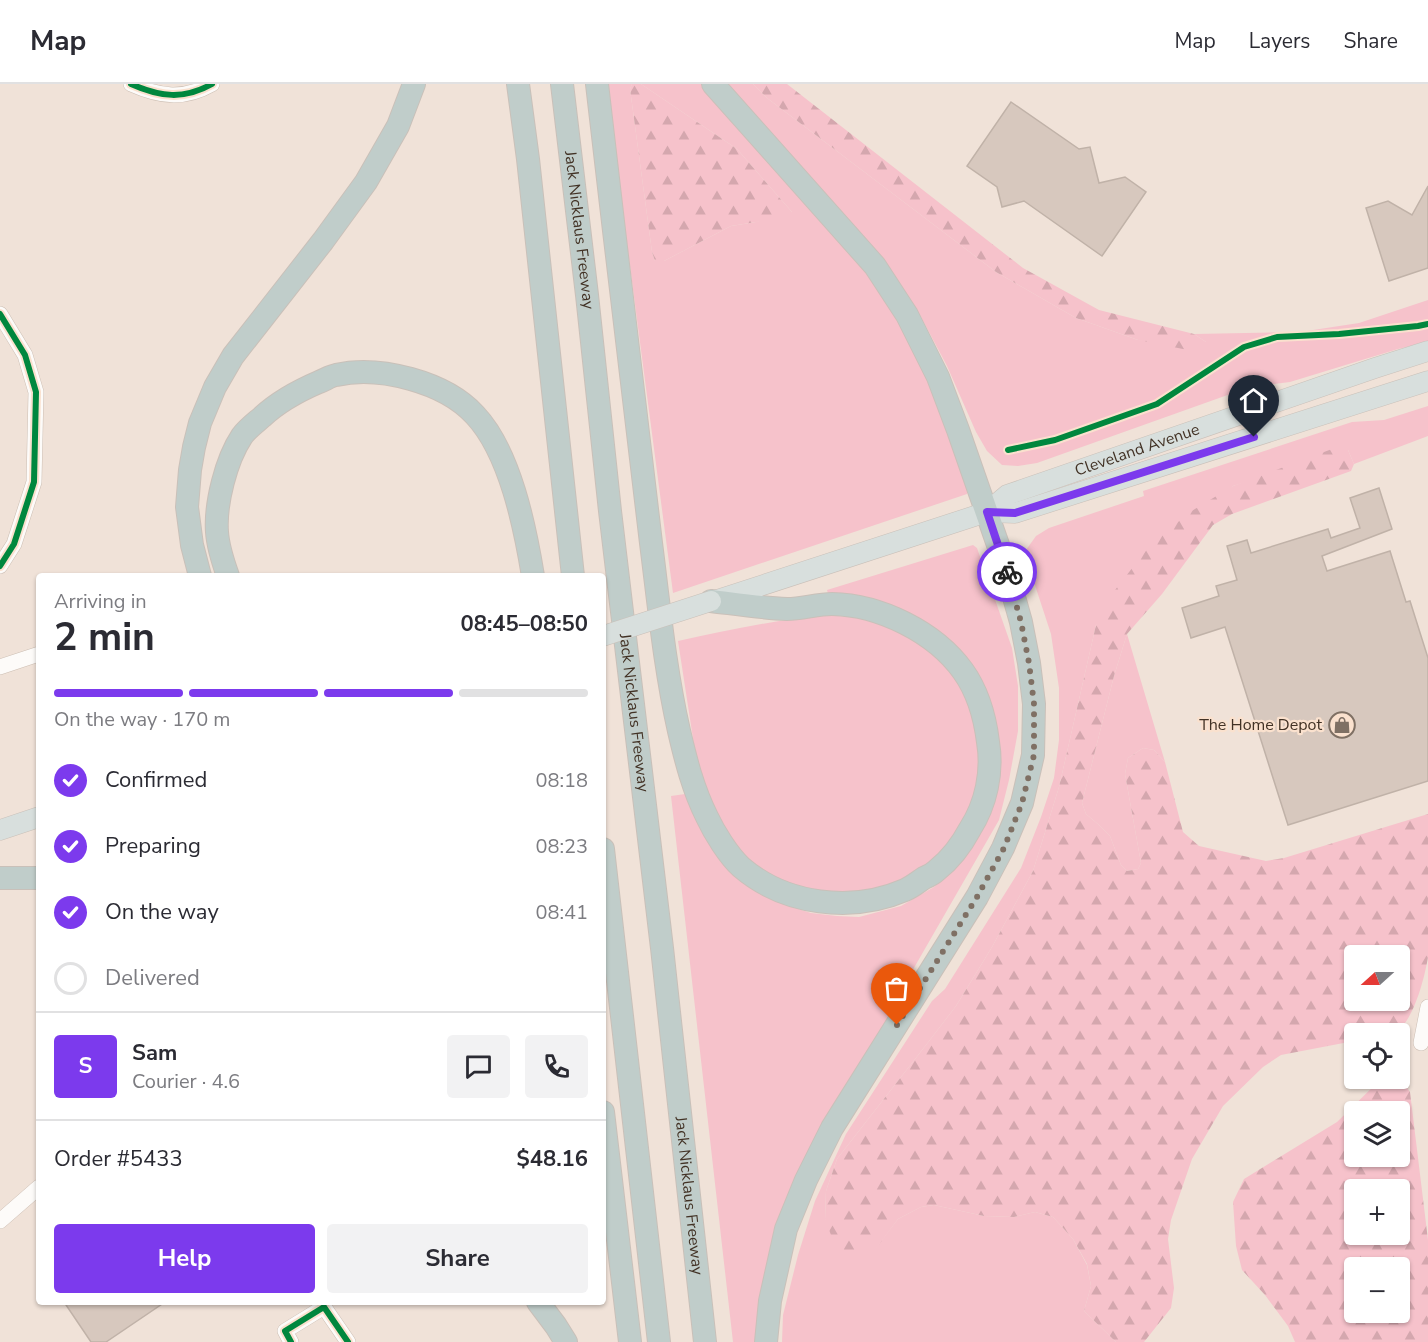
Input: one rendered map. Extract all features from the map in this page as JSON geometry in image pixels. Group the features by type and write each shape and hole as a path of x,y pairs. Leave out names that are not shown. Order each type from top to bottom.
{"highway":[{"path":"199,573 192,545 188,507 190,470 200,423 215,387 233,356 366,182 398,126 414,84"},
{"path":"518,84 573,573"},
{"name":"Jack Nicklaus Freeway","path":"562,84 705,1342"},
{"path":"597,84 671,697 688,772 697,795 708,820 739,865 764,883 786,893 817,901 847,904 868,901 907,889 938,870 961,844 980,814 988,779 989,750 985,723 977,697 963,671 922,633 896,619 872,610 833,604 788,609 711,601"},
{"path":"713,84 874,266 907,315 938,377 1005,565 1018,610 1029,663 1034,704 1034,755 1022,803 1004,848 977,897 832,1128 806,1180 786,1229 770,1301 766,1342"},
{"path":"227,573 217,533 218,506 228,465 242,435 270,409 298,391 336,375 361,373 394,374 422,382 452,396 475,415 492,438 517,501 532,573"},
{"path":"606,875 660,1342"},
{"path":"0,878 36,878"},
{"path":"606,1138 630,1342"},
{"path":"540,1305 566,1342"}],"main road":[{"name":"Cleveland Avenue","path":"987,512 1007,495 1428,351"},
{"name":"Cleveland Avenue","path":"606,635 987,512 1015,513 1428,381"},
{"path":"0,830 36,819"}],"street":[{"path":"137,86 166,95 184,95 212,84"},
{"path":"0,314 25,355 36,392 34,482 14,544 0,566"},
{"path":"0,667 36,655"},
{"path":"1421,1043 1428,1007"},
{"path":"0,1221 36,1190"},
{"path":"291,1342 285,1331 324,1306 348,1342"}],"green space":[{"path":"606,84 632,84 630,89 655,261 664,261 731,226 792,212 737,149 641,84 702,84 847,241 902,316 970,485 967,494 673,593"},
{"path":"632,84 641,84 737,149 792,212 789,219 731,226 664,261 655,261 630,89"},
{"path":"727,84 753,84 767,98 996,272 1076,318 1138,340 1206,342 1194,334 1300,332 1359,323 1428,300 1428,342 1290,382 1250,387 1037,463 1018,466 1002,465 987,451 921,317 876,251"},
{"path":"753,84 787,84 1023,268 1099,310 1194,334 1206,342 1206,349 1198,352 1138,340 1076,318 996,272 767,98"},
{"path":"1428,406 1428,436 1354,464 1348,450 1233,486 1096,625 1059,787 1033,871 992,947 956,1006 837,1159 826,1191 825,1219 875,1249 898,1219 921,1207 934,1205 984,1216 1014,1217 1035,1212 1053,1217 1073,1239 1087,1265 1091,1286 1084,1311 1116,1342 782,1342 783,1315 798,1255 815,1201 846,1134 932,1001 945,989 1021,868 1054,778 1059,740 1059,688 1051,634 1028,564 1026,550 1036,536 1049,528 1144,496 1143,491 1352,422 1384,420"},
{"path":"1340,446 1348,450 1354,464 1351,471 1232,514 1213,525 1162,594 1127,634 1082,803 1086,814 1110,836 1121,865 1127,871 1138,869 1141,863 1125,774 1128,758 1143,748 1154,750 1165,762 1183,832 1199,846 1266,861 1284,858 1428,814 1428,957 1421,986 1409,1017 1404,1023 1344,1023 1344,1043 1281,1055 1263,1067 1223,1106 1192,1159 1171,1220 1168,1239 1174,1288 1171,1308 1144,1342 1116,1342 1084,1311 1091,1286 1087,1264 1073,1239 1053,1217 1035,1212 1014,1217 984,1216 934,1205 921,1207 898,1219 875,1250 861,1256 842,1249 831,1235 825,1219 826,1191 837,1159 956,1006 992,947 1033,871 1059,787 1096,625 1108,599 1151,544 1190,512 1233,486"},
{"path":"973,545 977,548 1012,648 1018,686 1018,731 999,820 907,980 892,1019 844,1094 757,1342 733,1342 671,796 692,793 760,892 789,906 811,913 859,917 901,906 934,887 961,862 978,838 991,807 960,659 829,597 827,590"},
{"path":"826,615 864,618 895,627 940,657 965,686 985,770 969,824 909,888 814,898 755,870 718,821 698,771 678,641 752,626"},
{"path":"1127,634 1165,762 1154,750 1143,748 1128,758 1125,774 1141,863 1138,869 1127,871 1121,865 1110,836 1086,814 1082,803"},
{"path":"1371,1089 1408,1089 1410,1092 1428,1240 1428,1342 1295,1342 1288,1326 1265,1295 1242,1270 1236,1246 1233,1202 1244,1179 1337,1122 1344,1115 1344,1167 1410,1167 1410,1101 1358,1101"}],"building":[{"path":"1011,102 1079,149 1090,147 1099,183 1125,177 1146,192 1102,256 1024,201 1002,207 997,187 967,166"},
{"path":"1428,186 1428,268 1389,281 1366,208 1388,201 1412,215"},
{"name":"The Home Depot","path":"1379,488 1392,529 1322,556 1327,571 1390,551 1406,602 1410,601 1428,658 1428,781 1288,825 1225,627 1191,638 1182,608 1219,596 1216,586 1237,580 1227,546 1247,540 1251,553 1328,529 1331,538 1360,528 1350,498"},
{"path":"66,1305 161,1305 106,1342 91,1342"}],"cycle path":[{"path":"131,84 152,92 172,95 192,93 212,84"},
{"path":"0,314 25,355 36,392 34,482 14,544 0,566"},
{"path":"1008,450 1055,440 1157,404 1244,347 1277,337 1339,334 1428,324"},
{"path":"291,1342 285,1331 324,1307 348,1342"}],"way so far":[{"path":"897,1025 977,897 1004,848 1022,803 1034,755 1034,704 1029,663 1021,622 1007,572"}],"place":[{"name":"The Home Depot","path":"1342,725"}],"route":[{"path":"1007,572 987,512 1015,513 1254,437"}]}
